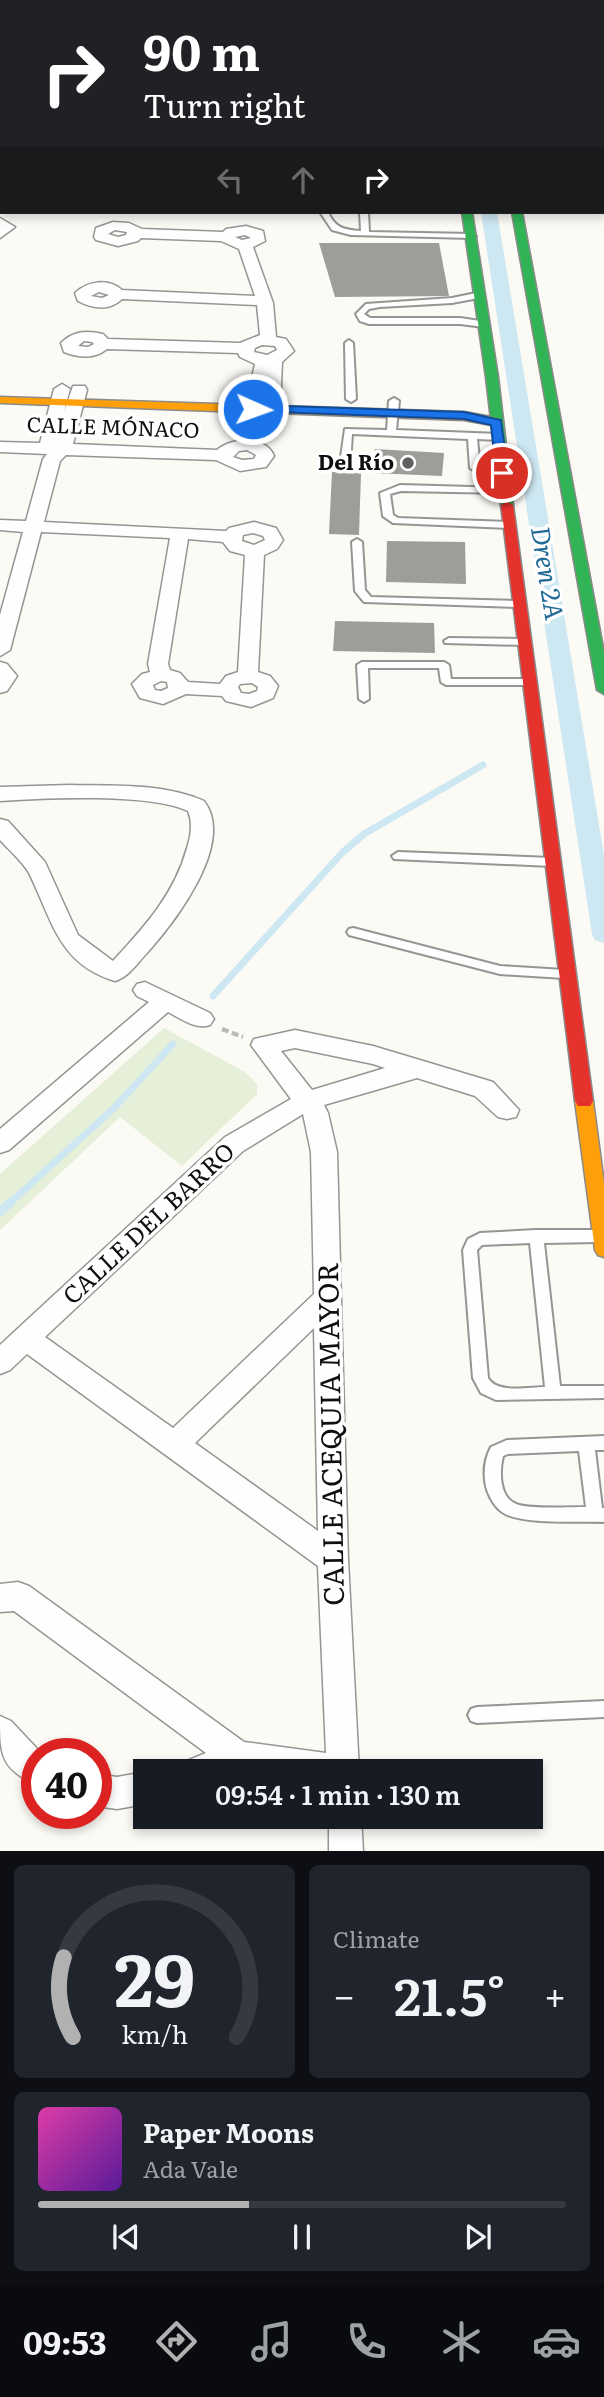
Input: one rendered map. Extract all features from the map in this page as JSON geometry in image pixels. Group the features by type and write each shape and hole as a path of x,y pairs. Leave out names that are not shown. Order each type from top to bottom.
{"main road":[{"path":"467,214 484,324 498,377 492,398 603,1243"},
{"path":"517,214 539,377 604,690"},
{"path":"0,387 69,396"},
{"path":"0,400 69,396 264,399 393,407 458,404 492,398"},
{"path":"393,407 464,416 498,429"}],"street":[{"path":"234,214 264,301 268,340"},
{"path":"0,222 8,227 0,234"},
{"path":"136,233 227,237 232,232 243,237"},
{"path":"245,348 249,356 269,360 284,355 286,348 280,342 268,340 250,343 245,348 103,344 92,319 118,294 264,301"},
{"path":"264,399 269,360"},
{"path":"0,650 5,614 33,527 69,396"},
{"name":"CALLE MÓNACO","path":"0,447 54,452 224,455"},
{"path":"0,525 33,527 180,533 220,535 231,538 236,547 255,551 248,676 265,682 268,690 263,697 245,701 233,697 228,690 180,688 173,677 161,675 158,664 180,533"},
{"path":"0,668 7,676 0,687"},
{"path":"0,794 170,797 191,802 200,811 202,832 187,885 170,913 115,973 84,953 69,939 37,867 0,826"},
{"path":"0,1143 155,995 209,1023"},
{"path":"263,1045 295,1039 316,1042 418,1069 484,1089 507,1110"},
{"name":"CALLE ACEQUIA MAYOR","path":"263,1045 307,1099 321,1129 324,1152 333,1559 341,1759"},
{"name":"CALLE DEL BARRO","path":"0,1362 234,1143 257,1126 307,1099 418,1069"},
{"path":"174,1445 327,1298"},
{"path":"27,1339 333,1559"},
{"path":"0,1598 18,1596 238,1757"},
{"path":"0,1732 21,1757"},
{"path":"233,1759 253,1759"},
{"path":"112,1792 133,1790"},
{"path":"345,1829 346,1851"}],"lane":[{"path":"325,214 336,231 472,236"},
{"path":"363,214 365,234"},
{"path":"481,295 437,303 377,304 366,307 360,314 363,319 369,321 460,321 484,324"},
{"path":"345,464 350,406 349,343"},
{"path":"391,433 393,407"},
{"path":"348,432 472,436 498,429"},
{"path":"472,436 475,468"},
{"path":"474,456 501,456"},
{"path":"504,490 400,488 385,493 388,516 396,521 509,525"},
{"path":"356,541 360,591 368,600 518,604"},
{"path":"449,641 523,642"},
{"path":"364,699 362,664 444,664 446,682 528,682"},
{"path":"398,856 553,862"},
{"path":"353,932 500,970 568,974"},
{"path":"603,1243 536,1236 480,1239 473,1243 470,1250 481,1378 486,1388 496,1394 604,1392"},
{"path":"536,1236 553,1394"},
{"path":"586,1444 599,1515 517,1512 501,1504 494,1488 494,1457 501,1449 521,1445 604,1443"},
{"path":"477,1715 604,1709"}],"path":[{"path":"209,1023 263,1045"}],"green space":[{"path":"164,1028 245,1072 257,1084 257,1094 182,1166 120,1117 0,1230 0,1174"}],"building":[{"path":"319,243 439,243 449,296 335,297"},
{"name":"Del Río","path":"375,449 444,453 442,476 372,473"},
{"path":"332,472 361,473 359,535 329,534"},
{"path":"387,541 465,542 466,584 386,582"},
{"path":"335,621 434,623 435,653 333,651"}],"waterway":[{"name":"Dren 2A","path":"489,214 604,934"},
{"path":"213,996 342,853 364,834 483,765"},
{"path":"10,1203 114,1108 173,1044"},
{"path":"0,1212 11,1202"}],"traffic: fast":[{"path":"467,214 492,377 507,505"},
{"path":"517,214 604,690"}],"traffic: slow":[{"path":"0,400 464,416 497,422"},
{"path":"584,1101 604,1250"}],"traffic: jam":[{"path":"507,505 584,1101"}],"place":[{"name":"Del Río","path":"408,463"}],"route":[{"path":"253,409 464,416 496,422 502,473"}]}
